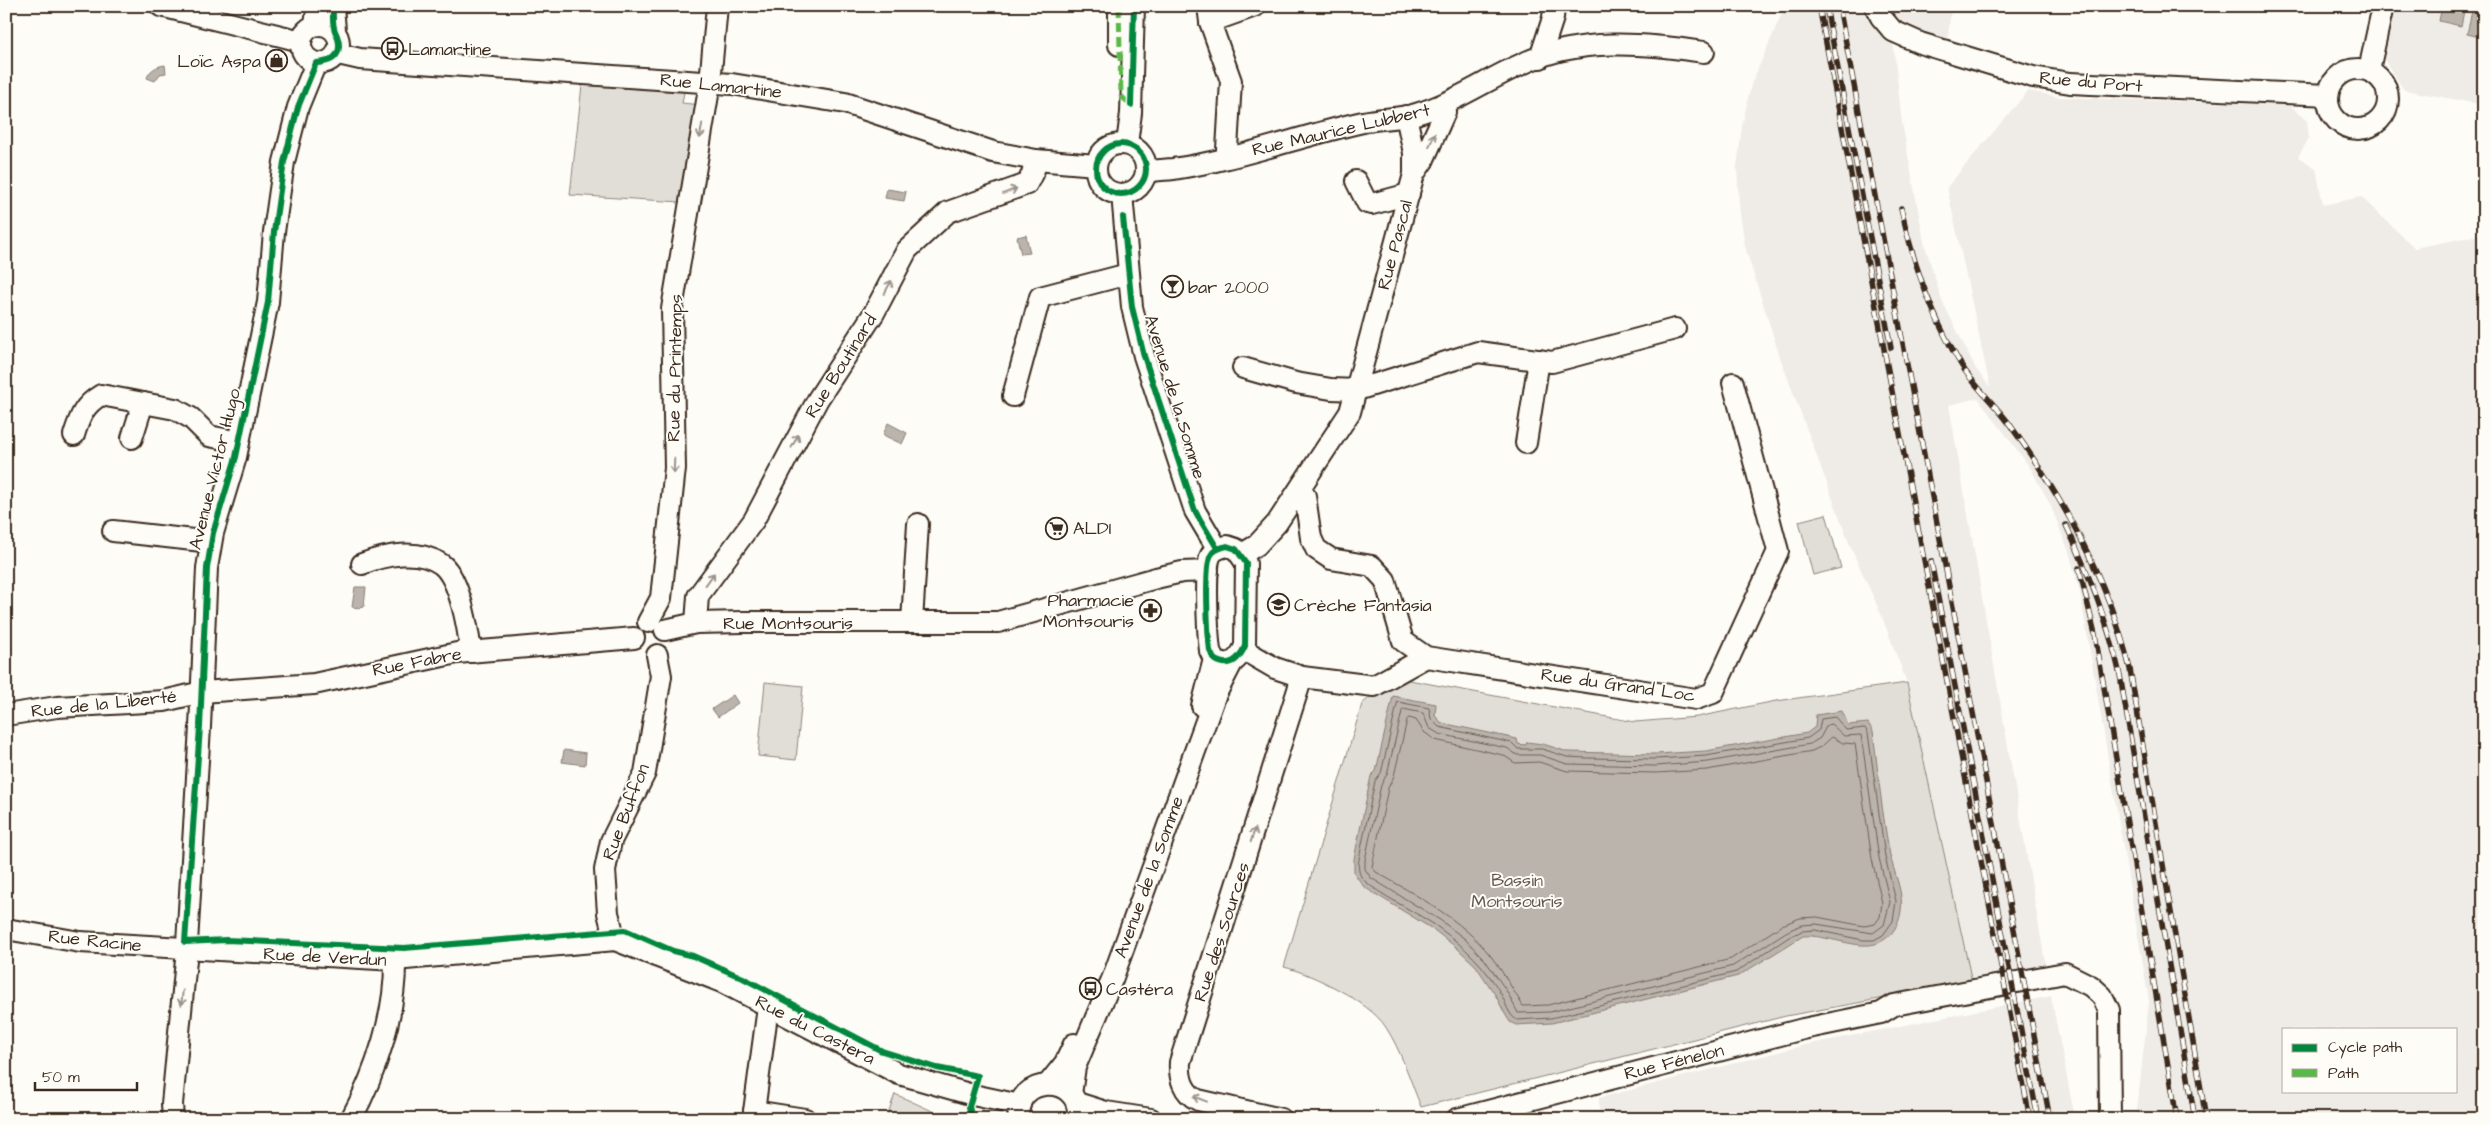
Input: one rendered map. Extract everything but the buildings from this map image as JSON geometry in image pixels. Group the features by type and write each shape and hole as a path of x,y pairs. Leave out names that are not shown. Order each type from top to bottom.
{"street":[{"path":"161,6 301,42"},
{"path":"333,6 335,30 338,35 340,49 338,54 327,63 316,63 305,56 301,42 315,16 325,25 335,30"},
{"name":"Rue du Printemps","path":"656,626 661,598 674,468 672,309 710,83 717,6"},
{"path":"1120,6 1120,96 1131,105"},
{"path":"1127,144 1131,105 1134,6"},
{"path":"1229,157 1227,148 1231,81 1209,14 1255,6"},
{"path":"1540,58 1553,18 1554,6"},
{"name":"Rue du Port","path":"1875,6 1887,24 1901,35 1920,43 2033,77 2070,83 2328,95"},
{"path":"2369,70 2383,6"},
{"name":"Rue Maurice Lubbert","path":"1146,172 1172,169 1229,157 1365,121 1406,116 1442,105 1523,63 1570,50 1614,44 1658,45 1704,52"},
{"name":"Rue Lamartine","path":"338,54 360,59 732,84 845,103 993,152 1036,160 1096,165"},
{"name":"Avenue Victor Hugo","path":"173,1119 172,1104 185,950 202,692 207,568 211,542 239,442 268,302 274,232 284,162 298,108 316,63"},
{"path":"2360,68 2369,70 2378,75 2388,93 2385,114 2369,128 2349,128 2339,123 2328,106 2328,95 2335,79 2342,73 2360,68"},
{"name":"Rue Pascal","path":"1241,555 1257,545 1277,523 1350,412 1414,174 1423,162 1445,112 1442,105"},
{"path":"1406,116 1414,153 1414,174"},
{"path":"1127,144 1140,152 1146,164 1146,172 1140,185 1134,190 1122,194 1113,193 1102,185 1098,179 1096,165 1104,151 1111,146 1127,144"},
{"name":"Rue Boutinard","path":"696,623 698,596 754,520 818,399 874,313 907,250 948,212 1027,184 1034,170 1036,160"},
{"path":"1356,181 1367,203 1372,204 1409,194"},
{"name":"Avenue de la Somme","path":"1122,194 1132,307 1144,356 1195,511 1217,548"},
{"path":"1013,396 1040,297 1128,274"},
{"path":"1244,368 1296,383 1331,389 1357,390 1478,352 1552,362 1675,329"},
{"path":"1526,443 1539,360"},
{"name":"Rue du Grand Loc","path":"1298,492 1305,496 1311,538 1316,549 1331,559 1372,566 1385,580 1403,641 1426,658 1696,698 1713,693 1778,551 1733,384"},
{"path":"74,435 81,413 90,402 101,395 175,409 191,418 209,436 239,442"},
{"path":"132,438 142,403"},
{"path":"912,622 918,524"},
{"path":"113,531 211,542"},
{"path":"1230,657 1246,646 1246,563 1236,549 1227,546 1217,548 1211,554 1208,571 1209,643 1230,657 1302,677 1374,686 1426,658"},
{"path":"362,564 396,554 420,557 441,564 451,576 467,622 471,652"},
{"name":"Rue Montsouris","path":"656,626 696,623 998,622 1156,578 1182,572 1208,571"},
{"path":"656,626 667,644 657,655 652,656 641,653 637,649 634,638 638,628 656,626"},
{"name":"Rue Fabre","path":"202,692 314,684 439,656 634,638"},
{"name":"Rue Buffon","path":"615,940 608,913 604,870 611,841 645,773 661,676 657,655"},
{"name":"Avenue de la Somme","path":"1048,1084 1065,1063 1104,975 1206,693 1230,657"},
{"name":"Avenue de la Somme","path":"1078,1109 1076,1067 1113,977 1230,657"},
{"name":"Rue des Sources","path":"1281,1119 1193,1098 1182,1084 1180,1062 1302,677"},
{"name":"Rue de la Liberté","path":"6,715 57,707 164,701 202,692"},
{"name":"Rue Racine","path":"6,929 80,942 185,950"},
{"name":"Rue de Verdun","path":"185,950 394,960 615,940"},
{"name":"Rue du Castera","path":"615,940 722,982 899,1074 973,1095 1019,1112"},
{"path":"351,1119 381,1044 392,1000 394,960"},
{"name":"Rue Fénelon","path":"1439,1119 1462,1117 1803,1029 1881,1013 1897,1016 2066,984 2078,979 2091,986 2102,996 2110,1010 2110,1119"},
{"path":"768,1007 754,1115 805,1119"},
{"path":"1019,1112 1030,1090 1048,1084 1056,1085 1078,1109 1151,1119"}],"shaded area":[{"path":"1785,6 1951,6 1946,61 1913,53 1893,41 1902,123 1924,242 1942,301 1976,369 1990,387 1947,187 2028,91 2060,97 2290,105 2307,121 2309,138 2298,157 2316,168 2323,205 2361,197 2415,248 2484,234 2484,1119 2136,1119 2149,1001 2080,592 2069,552 2050,504 2029,466 1978,398 1949,405 2046,967 1972,982 1907,683 1881,614 1851,548 1781,360 1745,247 1739,205 1737,166 1742,126 1751,85"},
{"path":"2396,6 2484,6 2484,105 2404,90 2383,58"},
{"path":"2051,996 2075,1119 1599,1119 1599,1098 1805,1045"}],"green space":[{"path":"582,85 685,87 682,103 701,105 681,202 570,195"},
{"path":"1826,514 1841,568 1813,575 1799,521"},
{"name":"Bassin Montsouris","path":"1393,677 1635,722 1697,717 1776,701 1907,683 1972,982 1786,1016 1421,1107 1396,1045 1385,1026 1377,1017 1367,1008 1339,990 1310,976 1284,967 1362,704"},
{"path":"765,682 803,686 796,760 758,756"},
{"path":"895,1094 950,1119 886,1119"}],"water":[{"path":"2442,6 2465,6 2461,26 2439,21"},
{"path":"2473,6 2484,6 2484,38 2467,34"},
{"path":"165,65 166,73 160,74 155,81 147,78 154,69"},
{"path":"887,189 906,192 904,201 885,198"},
{"path":"1026,235 1030,253 1021,254 1017,237"},
{"path":"888,423 907,433 902,444 883,435"},
{"path":"355,587 366,587 364,607 352,607"},
{"path":"733,695 738,703 718,717 712,709"},
{"name":"Bassin Montsouris","path":"1393,696 1436,704 1435,716 1442,723 1517,739 1518,744 1526,745 1527,742 1543,744 1568,752 1656,754 1706,751 1807,733 1815,727 1816,715 1842,711 1848,725 1868,723 1873,731 1887,840 1902,904 1897,926 1883,940 1871,945 1852,944 1821,937 1803,936 1738,976 1552,1023 1516,1025 1510,1022 1496,996 1476,966 1457,948 1434,930 1364,887 1354,873 1354,859 1371,776 1376,771"},
{"path":"564,750 586,753 585,765 562,762"}],"railway":[{"path":"1819,6 2030,1119"},
{"path":"1826,6 1891,348"},
{"path":"1839,6 2050,1119"},
{"path":"1901,208 1917,269 1940,326 1960,363 1971,379 2008,422 2065,509 2096,571 2121,635 2130,669 2206,1119"},
{"path":"2066,525 2097,598 2110,636 2120,675 2195,1119"},
{"path":"1931,561 2038,1119"},
{"path":"2079,568 2095,634 2177,1119"}],"marked path":[{"path":"1119,6 1121,96 1131,105"}],"cycle path":[{"path":"333,6 333,25 338,38 339,49 337,54 330,60 316,63 298,107 284,162 274,232 268,302 236,457 213,533 207,568 200,727 185,942 226,940 404,948 625,930 673,951 693,956 743,978 882,1051 937,1068 978,1076 969,1107 972,1117 975,1119"},
{"path":"1131,105 1134,6"},
{"path":"1121,144 1131,146 1139,151 1144,159 1146,169 1144,179 1139,187 1131,192 1121,194 1111,192 1103,187 1098,179 1096,169 1098,159 1103,151 1111,146 1121,144"},
{"path":"1123,217 1132,307 1144,356 1195,511 1217,548"},
{"path":"1227,546 1236,549 1246,563 1245,646 1237,659 1233,662 1224,663 1214,659 1210,651 1207,586 1211,555 1216,550 1227,546"}],"place":[{"name":"Lamartine","path":"392,49"},
{"name":"Loïc Aspa","path":"277,61"},
{"name":"bar 2000","path":"1172,287"},
{"name":"ALDI","path":"1057,528"},
{"name":"Crèche Fantasia","path":"1278,605"},
{"name":"Pharmacie Montsouris","path":"1150,610"},
{"name":"Castéra","path":"1090,989"}]}
